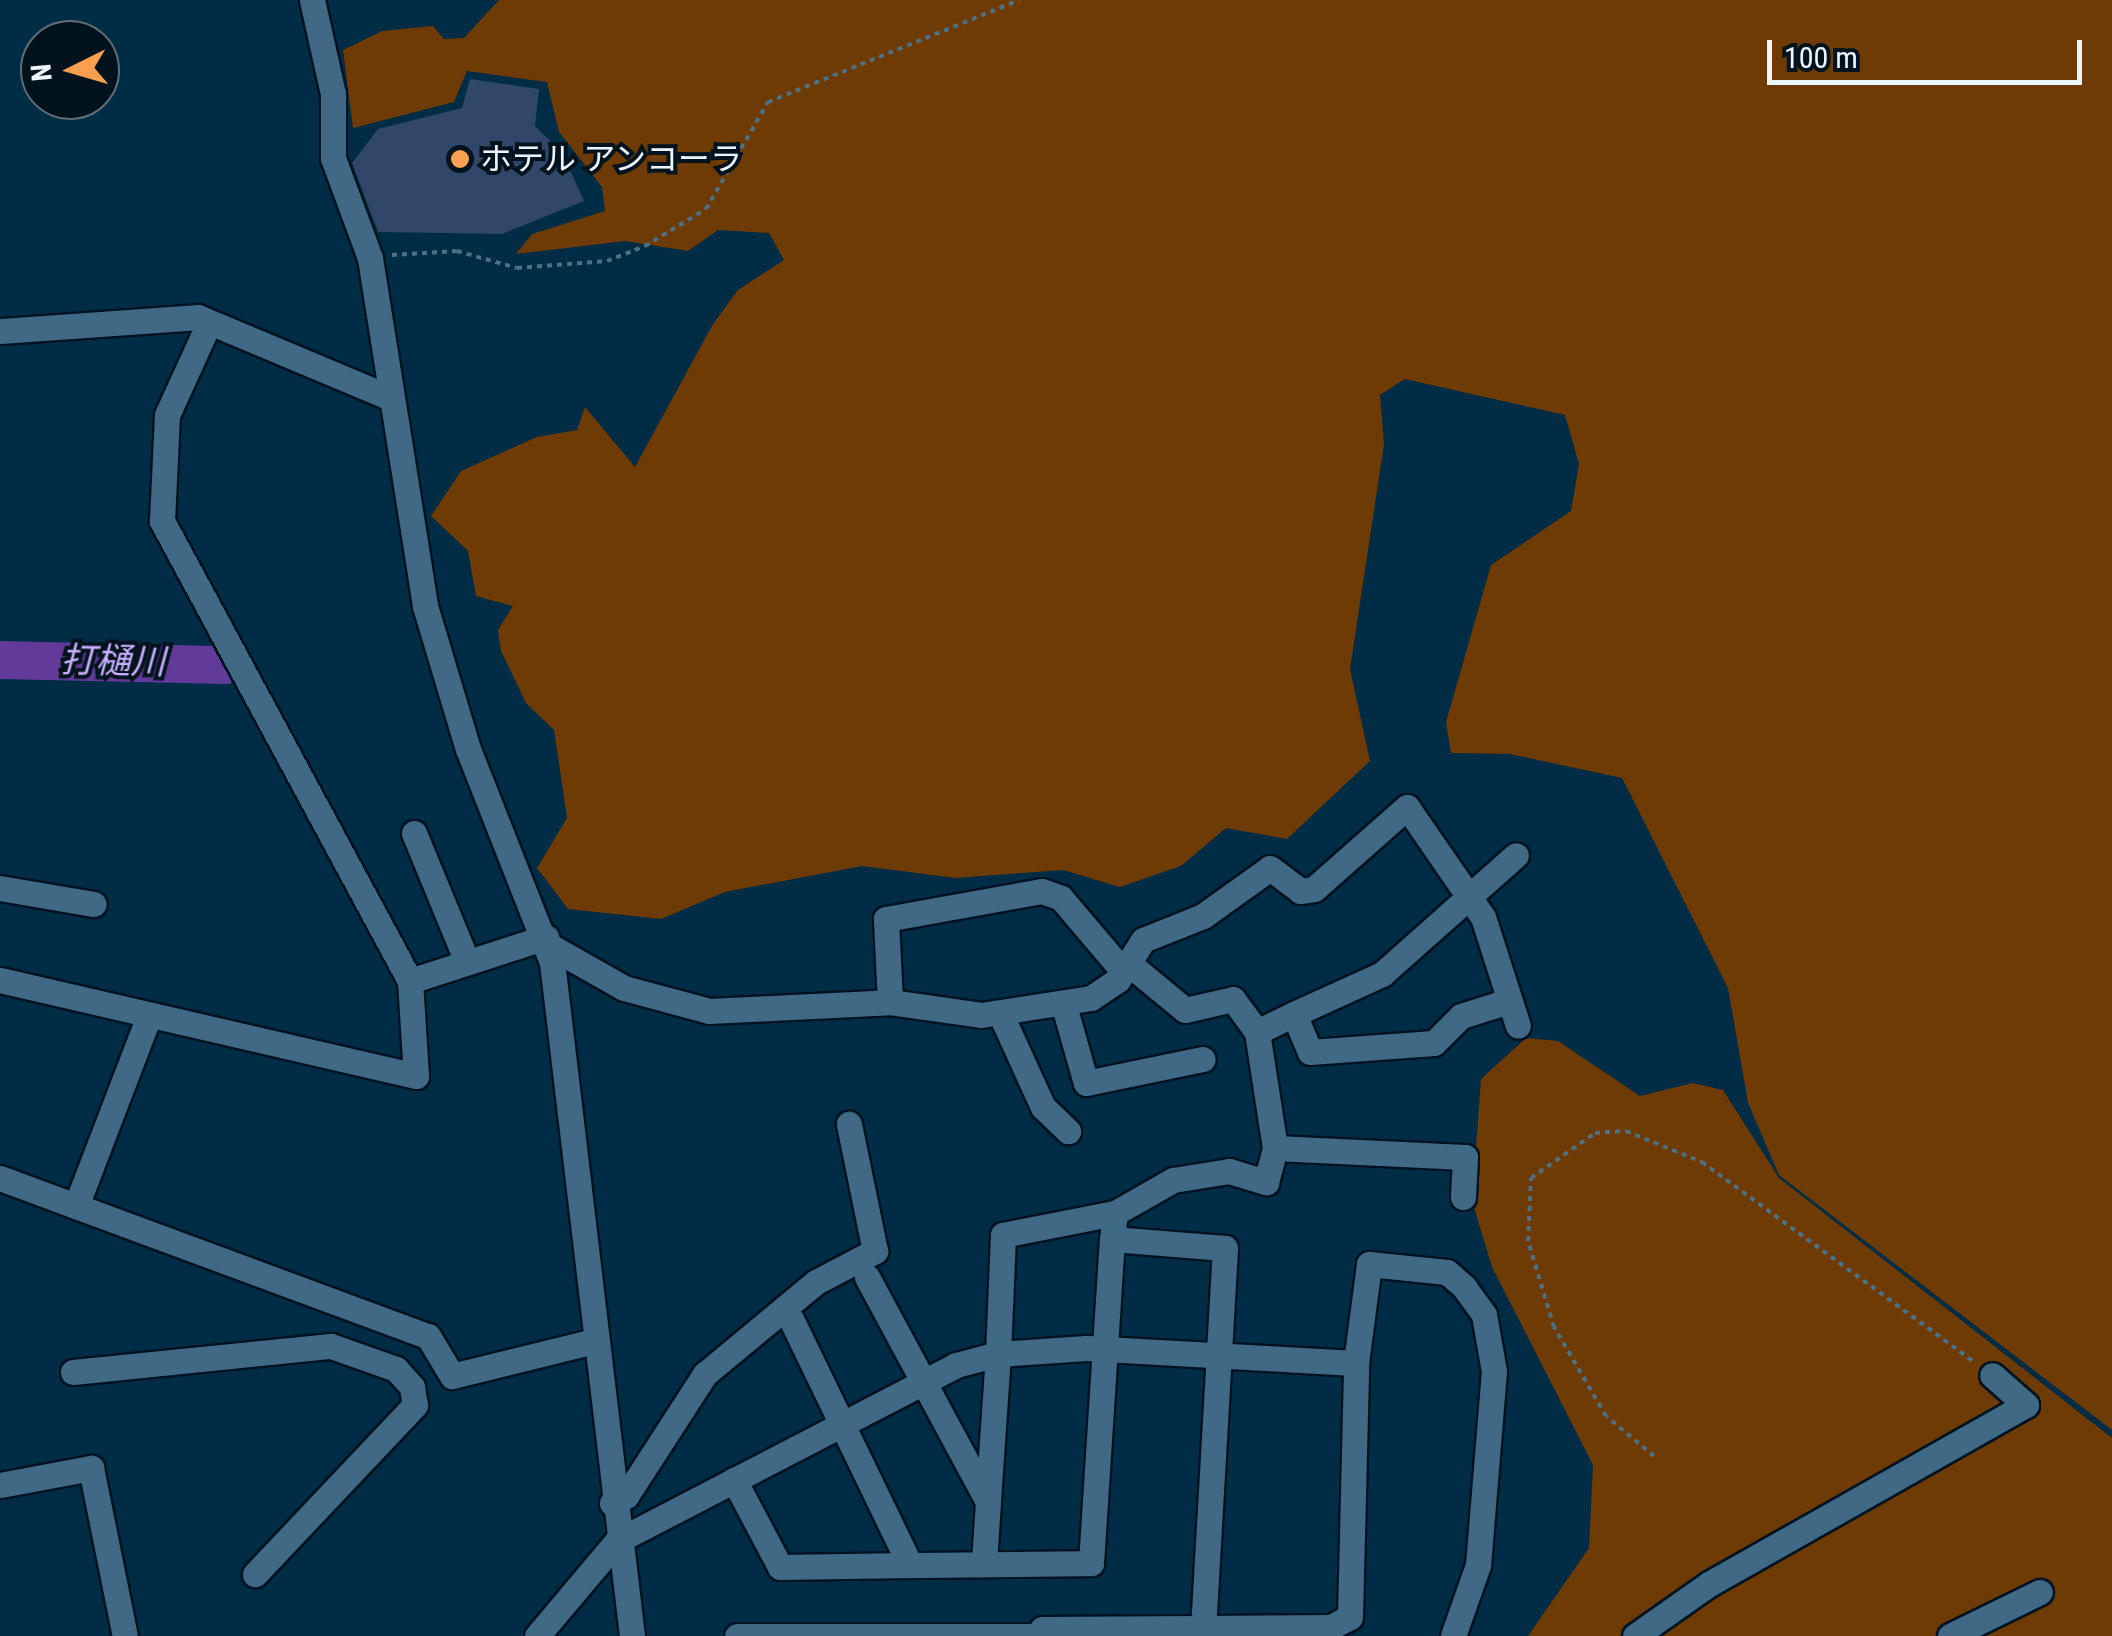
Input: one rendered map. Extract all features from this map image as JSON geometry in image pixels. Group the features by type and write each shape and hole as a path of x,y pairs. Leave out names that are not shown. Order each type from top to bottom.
{"street":[{"path":"312,0 333,94 333,158 370,258 425,606 488,807 547,941 616,1540 632,1636"},
{"path":"3,325 209,323 391,398"},
{"path":"0,980 416,1076 410,981 162,521 167,414 209,323"},
{"path":"410,981 465,956 547,941 624,988 709,1011 890,1002 1001,1015 1064,1006 1104,992 1126,967 1142,940 1203,916 1270,868 1300,891 1328,881 1407,807 1463,895 1483,917 1518,1026"},
{"path":"414,833 465,956"},
{"path":"1257,1032 1382,974 1463,895 1516,855"},
{"path":"0,888 94,904"},
{"path":"890,1002 886,919 1042,891 1060,898 1126,967 1185,1010 1233,1000 1257,1032 1275,1148 1266,1182 1229,1171 1173,1180 1115,1213 1004,1236 984,1564"},
{"path":"1294,1014 1310,1052 1434,1043 1461,1016 1509,1001"},
{"path":"1064,1006 1086,1083 1203,1059"},
{"path":"1001,1015 1042,1107 1068,1132"},
{"path":"76,1206 149,1016"},
{"path":"612,1503 626,1496 705,1374 816,1282 875,1250 849,1124"},
{"path":"1275,1148 1465,1157 1463,1197"},
{"path":"0,1178 428,1336 452,1376"},
{"path":"734,1480 780,1567 1091,1562 1115,1213"},
{"path":"1112,1239 1225,1248 1203,1627"},
{"path":"737,1636 1358,1627 1356,1363 1370,1264 1448,1272 1489,1328 1494,1371 1478,1565 1453,1636"},
{"path":"867,1277 988,1502"},
{"path":"791,1319 910,1565"},
{"path":"412,1387 594,1341"},
{"path":"73,1372 332,1346 396,1370 412,1387 415,1405 255,1574"},
{"path":"537,1636 616,1540 922,1382 998,1354 1105,1350 1356,1363"},
{"path":"1634,1636 1709,1584 2026,1405 1992,1376"},
{"path":"0,1485 91,1468 125,1636"},
{"path":"1950,1636 2040,1592"}],"path":[{"path":"370,258 457,251 517,268 607,260 645,246 706,209 768,102 1020,0"},
{"path":"1654,1456 1606,1416 1554,1327 1528,1240 1532,1178 1595,1133 1626,1131 1702,1162 1992,1376"}],"shaded area":[{"path":"499,0 2112,0 2112,1430 1779,1175 1748,1103 1728,988 1622,778 1510,754 1451,753 1446,722 1491,565 1571,511 1579,464 1565,415 1405,379 1380,395 1384,444 1350,669 1370,761 1287,839 1226,828 1181,866 1120,887 1063,870 956,878 862,866 725,892 661,919 568,909 537,868 567,818 554,730 526,703 501,651 498,630 513,606 476,596 468,551 431,516 461,471 537,437 577,430 585,407 635,467 713,324 738,290 784,260 769,233 718,230 688,251 625,241 516,254 532,234 605,211 602,187 559,132 547,82 467,71 454,102 353,128 343,50 382,31 433,26 444,39 464,38"},
{"path":"1526,1038 1558,1041 1640,1096 1693,1083 1723,1090 1779,1178 2112,1438 2112,1636 1528,1636 1589,1548 1593,1465 1492,1267 1472,1201 1481,1079"}],"building":[{"name":"ホテル アンコーラ","path":"470,79 539,89 535,126 562,153 584,201 502,234 378,232 352,163 378,129 462,108"}],"waterway":[{"name":"打樋川","path":"0,660 226,665"}],"place":[{"name":"ホテル アンコーラ","path":"460,159"}]}
